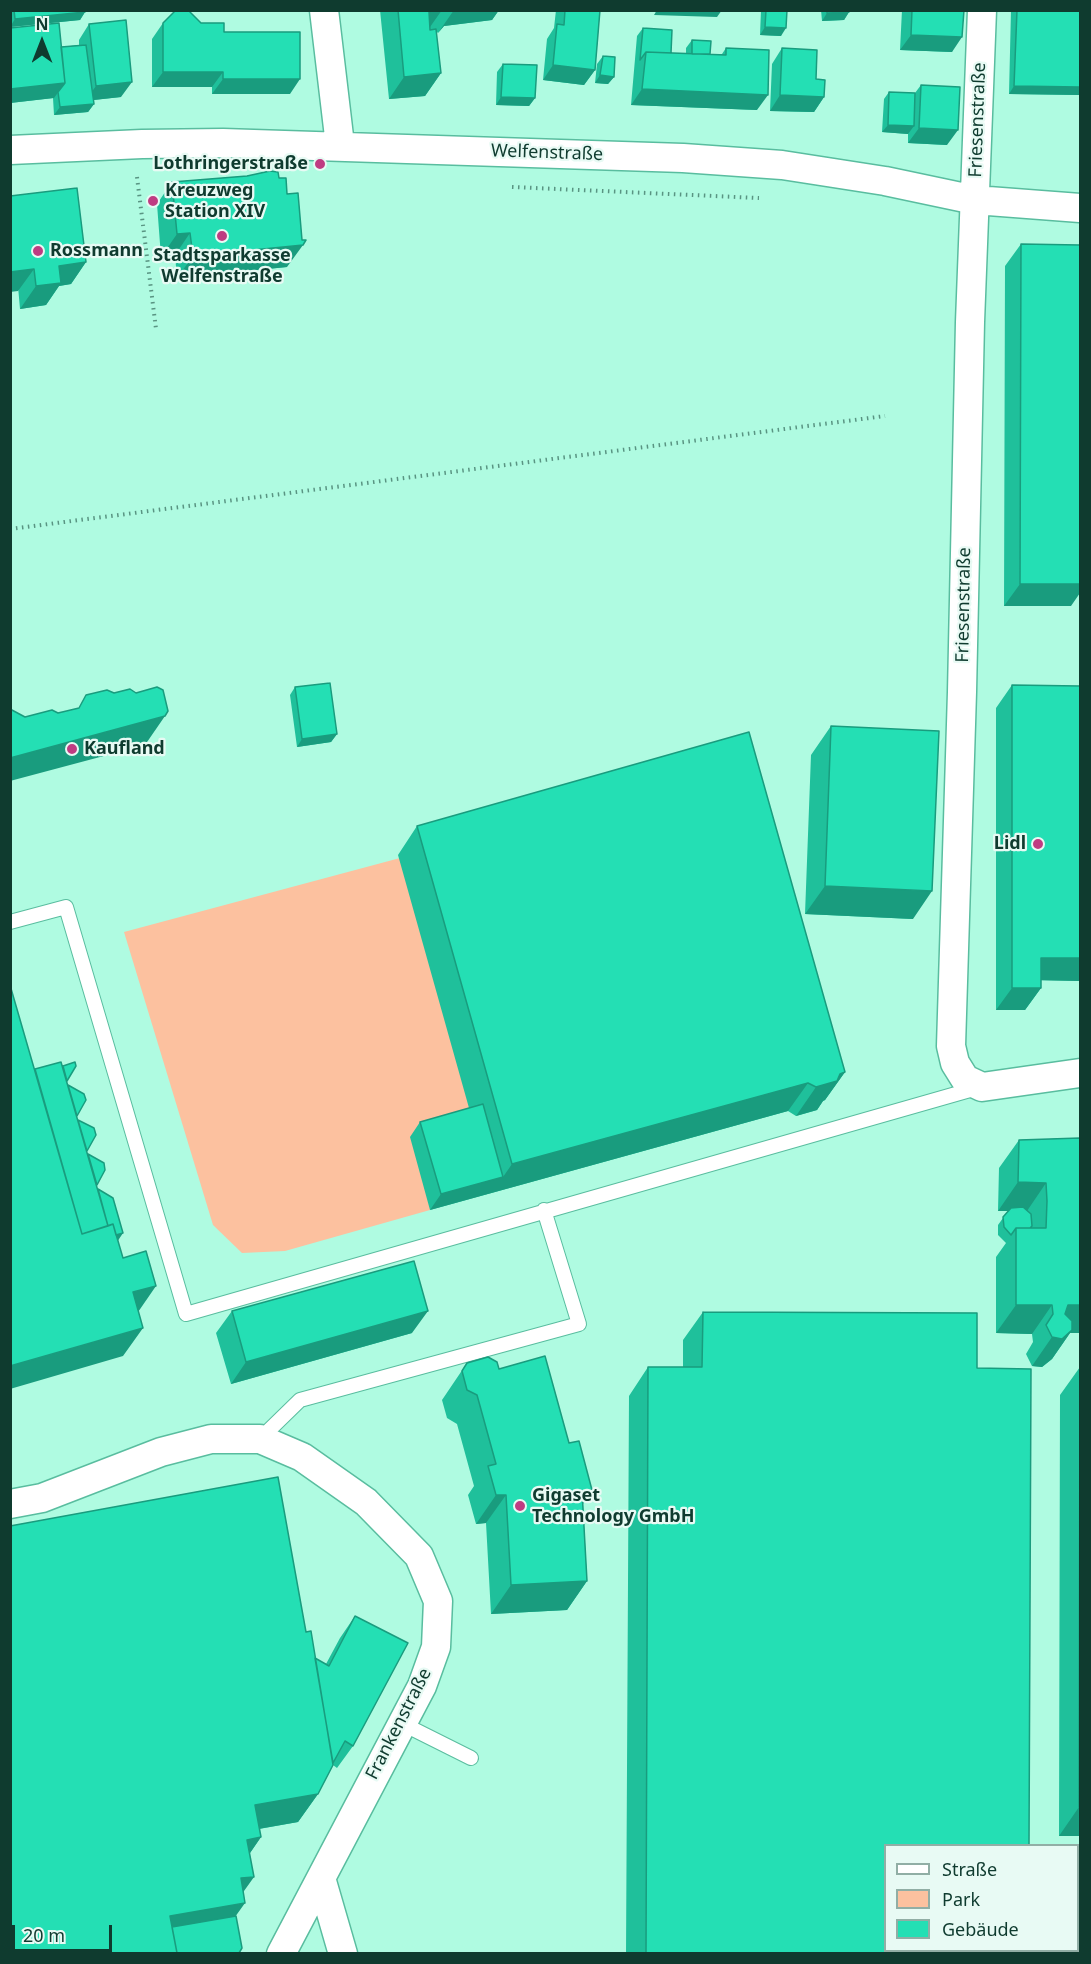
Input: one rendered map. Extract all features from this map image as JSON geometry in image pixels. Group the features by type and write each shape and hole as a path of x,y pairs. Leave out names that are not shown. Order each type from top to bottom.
{"street":[{"path":"324,10 340,145"},
{"name":"Friesenstraße","path":"982,10 951,1046 954,1063 964,1079 982,1087"},
{"name":"Welfenstraße","path":"10,150 142,144 340,145 683,158 782,165 885,181 975,200 1080,208"},
{"path":"982,1087 1080,1073"},
{"name":"Frankenstraße","path":"10,1504 42,1498 161,1452 211,1439 260,1439 302,1457 366,1502 419,1556 438,1601 436,1647 422,1686 281,1953"},
{"path":"321,1878 343,1953"}],"lane":[{"path":"10,922 66,907 186,1314 544,1210 982,1087"},
{"path":"260,1439 300,1400 579,1324 544,1210"},
{"path":"401,1723 471,1758"}],"path":[{"path":"127,177 148,176"},
{"path":"137,177 156,329"},
{"path":"510,187 770,198"},
{"path":"10,529 885,416"}],"green space":[{"path":"400,858 473,1120 430,1210 285,1251 242,1253 213,1225 124,932"}],"building":[{"path":"14,10 85,10 85,12 15,19"},
{"path":"176,10 188,10 201,23 224,23 224,32 300,32 300,79 223,79 223,72 163,72 163,23"},
{"path":"398,10 433,10 429,12 430,30 436,29 441,73 404,77"},
{"path":"565,10 600,10 595,70 553,65 557,24 564,25"},
{"path":"766,10 787,10 786,28 765,27"},
{"path":"827,10 849,10 849,12 827,13"},
{"path":"912,10 964,10 962,37 911,35"},
{"path":"1017,10 1080,10 1080,87 1014,86"},
{"path":"126,20 132,82 96,86 89,24"},
{"path":"59,23 65,83 10,89 10,28"},
{"path":"643,28 672,30 671,53 646,52 640,60"},
{"path":"692,40 711,41 710,54 692,54"},
{"path":"86,45 94,104 60,107 58,92 65,83 61,47"},
{"path":"726,48 769,50 768,95 642,89 646,52 726,55"},
{"path":"782,48 817,50 816,79 825,80 824,97 780,95"},
{"path":"603,56 615,57 614,77 600,75"},
{"path":"503,64 537,65 535,98 501,97"},
{"path":"921,85 960,87 958,130 919,128"},
{"path":"889,92 915,93 914,126 888,125"},
{"path":"270,171 278,172 279,178 286,178 287,194 298,193 302,240 306,240 303,245 193,256 190,233 177,234 172,182 247,176"},
{"path":"77,188 86,262 59,266 61,283 36,286 34,269 10,272 10,196"},
{"path":"1021,244 1080,245 1080,584 1020,584"},
{"path":"330,683 337,734 302,739 295,687"},
{"name":"Lidl","path":"1012,685 1080,686 1080,958 1041,958 1041,988 1012,988"},
{"path":"157,687 163,690 168,711 165,716 10,758 10,709 25,717 52,710 58,713 79,708 86,695 107,690 114,693 130,689 136,693"},
{"path":"831,726 939,731 932,891 825,886"},
{"path":"749,732 845,1072 840,1074 837,1081 816,1087 808,1083 512,1164 417,826"},
{"path":"10,985 82,1234 113,1224 123,1258 146,1251 156,1286 133,1292 143,1328 10,1366"},
{"path":"61,1062 108,1226 82,1234 35,1069"},
{"path":"75,1062 76,1066 67,1081 63,1066"},
{"path":"68,1085 84,1094 86,1100 77,1116"},
{"path":"483,1104 503,1177 441,1194 420,1122"},
{"path":"78,1120 94,1128 96,1135 87,1151"},
{"path":"1080,1138 1080,1305 1068,1305 1065,1314 1072,1321 1072,1330 1062,1339 1052,1337 1046,1325 1053,1314 1052,1305 1016,1305 1016,1228 1046,1228 1047,1201 1046,1183 1018,1182 1019,1140"},
{"path":"88,1154 104,1163 105,1170 97,1185"},
{"path":"98,1189 113,1198 123,1233 116,1235 113,1224 108,1226"},
{"path":"1023,1207 1031,1214 1032,1226 1016,1228 1011,1235 1004,1227 1003,1217 1011,1208"},
{"path":"414,1261 428,1311 246,1362 232,1311"},
{"path":"703,1312 977,1313 977,1368 1031,1369 1029,1844 884,1844 884,1952 1028,1953 646,1953 648,1367 702,1367"},
{"path":"545,1356 569,1443 579,1441 592,1490 582,1491 587,1581 511,1585 506,1495 496,1495 488,1466 496,1464 477,1395 467,1390 462,1371 467,1363 488,1357 497,1362 499,1369"},
{"path":"1080,1367 1080,1807 1079,1807"},
{"path":"278,1477 306,1632 311,1631 333,1765 318,1794 255,1805 261,1837 247,1840 254,1877 241,1878 245,1903 170,1916 177,1953 10,1953 10,1526"},
{"path":"355,1616 408,1643 353,1746 345,1741 333,1763 315,1658 329,1666"},
{"path":"1079,1848 1080,1848 1079,1899"},
{"path":"236,1916 242,1948 239,1953 177,1953 172,1927"}],"place":[{"name":"Lothringerstraße","path":"320,164"},
{"name":"Kreuzweg Station XIV","path":"153,201"},
{"name":"Stadtsparkasse Welfenstraße","path":"222,236"},
{"name":"Rossmann","path":"38,251"},
{"name":"Kaufland","path":"72,749"},
{"name":"Lidl","path":"1038,844"},
{"name":"Gigaset Technology GmbH","path":"520,1506"}]}
